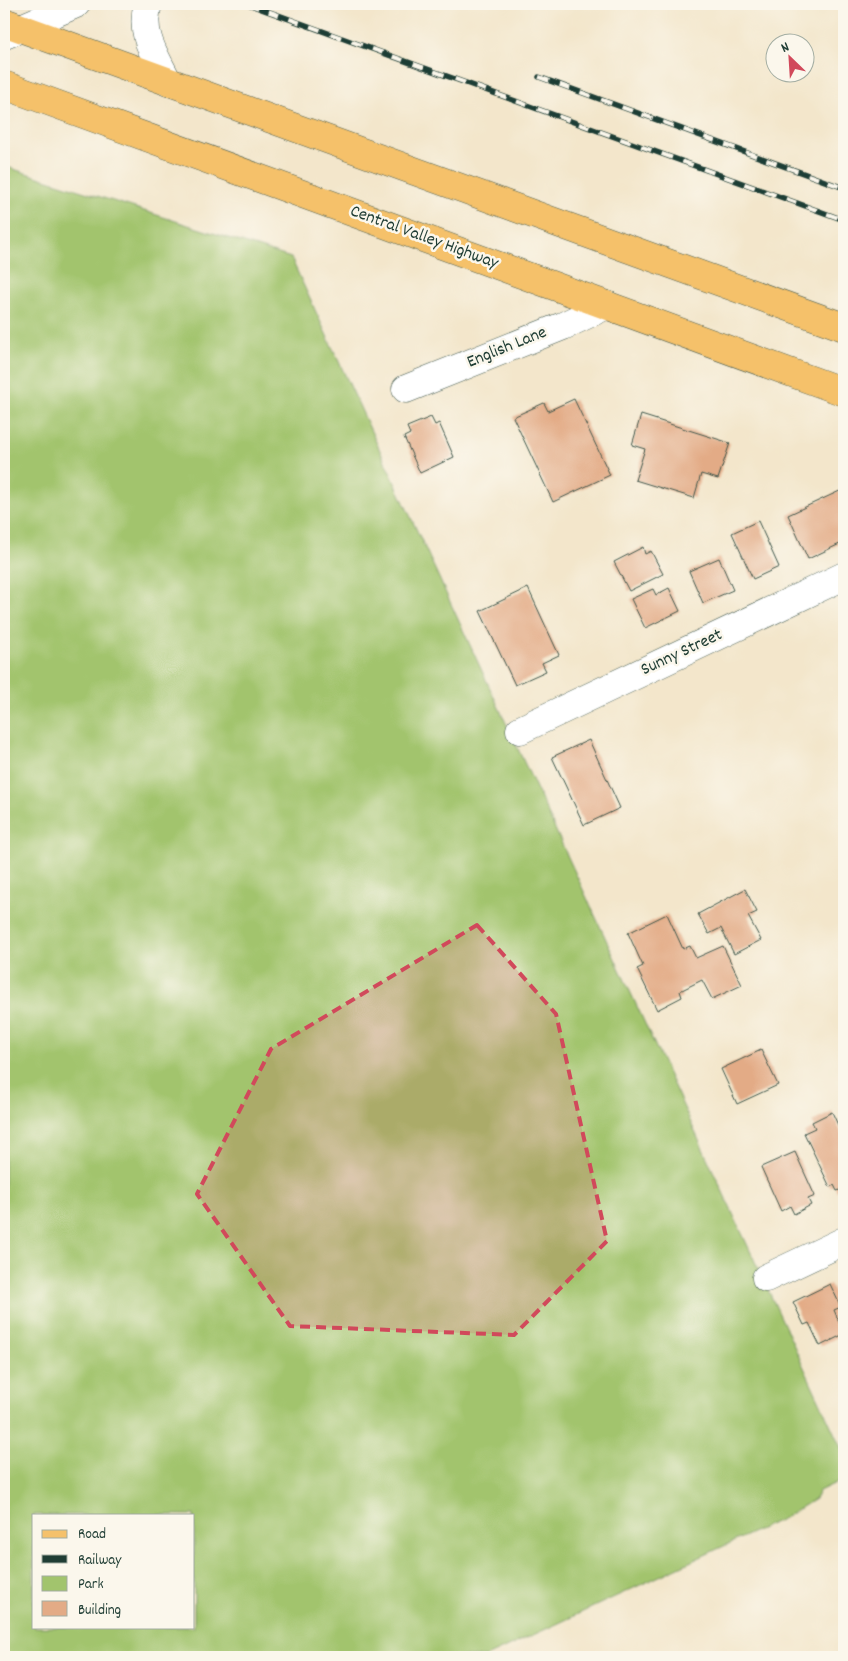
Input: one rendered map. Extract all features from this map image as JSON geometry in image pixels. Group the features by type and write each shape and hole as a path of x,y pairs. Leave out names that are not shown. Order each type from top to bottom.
{"main road":[{"path":"9,29 168,82 844,327"},
{"name":"Central Valley Highway","path":"4,85 844,392"}],"street":[{"path":"9,29 76,4"},
{"path":"148,4 144,19 148,41 168,82"},
{"name":"English Lane","path":"406,389 563,326 607,305"},
{"name":"Sunny Street","path":"520,730 844,576"},
{"path":"766,1278 844,1241"}],"highlighted area":[{"path":"477,925 556,1014 607,1241 514,1335 290,1326 197,1194 271,1049"}],"green space":[{"path":"4,166 291,258 844,1454 844,1479 819,1491 815,1499 784,1518 486,1657 4,1657"}],"building":[{"path":"574,399 610,475 553,502 513,417 544,403 548,411"},
{"path":"641,415 730,443 718,479 701,474 694,498 635,480 645,449 632,445"},
{"path":"431,417 435,425 439,423 454,457 420,473 404,437 410,434 407,427"},
{"path":"844,489 844,542 808,559 788,515"},
{"path":"758,521 779,567 753,579 732,533"},
{"path":"643,547 645,554 651,551 663,574 629,591 614,562"},
{"path":"719,558 733,590 703,603 689,571"},
{"path":"528,588 559,655 542,663 546,671 515,685 480,611"},
{"path":"669,588 680,611 645,628 631,599 653,589 656,595"},
{"path":"589,740 620,808 584,825 552,757"},
{"path":"745,889 757,912 748,916 761,940 734,954 721,928 709,934 698,914"},
{"path":"667,914 683,949 690,946 696,958 723,946 742,985 712,999 702,980 680,991 682,997 657,1010 637,969 643,966 628,933"},
{"path":"761,1050 778,1085 737,1104 721,1069"},
{"path":"832,1112 844,1138 844,1188 837,1191 834,1185 830,1187 804,1133 815,1128 812,1122"},
{"path":"795,1152 815,1196 808,1199 811,1205 794,1214 790,1206 781,1211 761,1167"},
{"path":"830,1284 841,1307 834,1310 844,1334 820,1346 809,1323 804,1325 793,1302"}],"railway":[{"path":"248,4 844,220"},
{"path":"539,77 844,188"}]}
